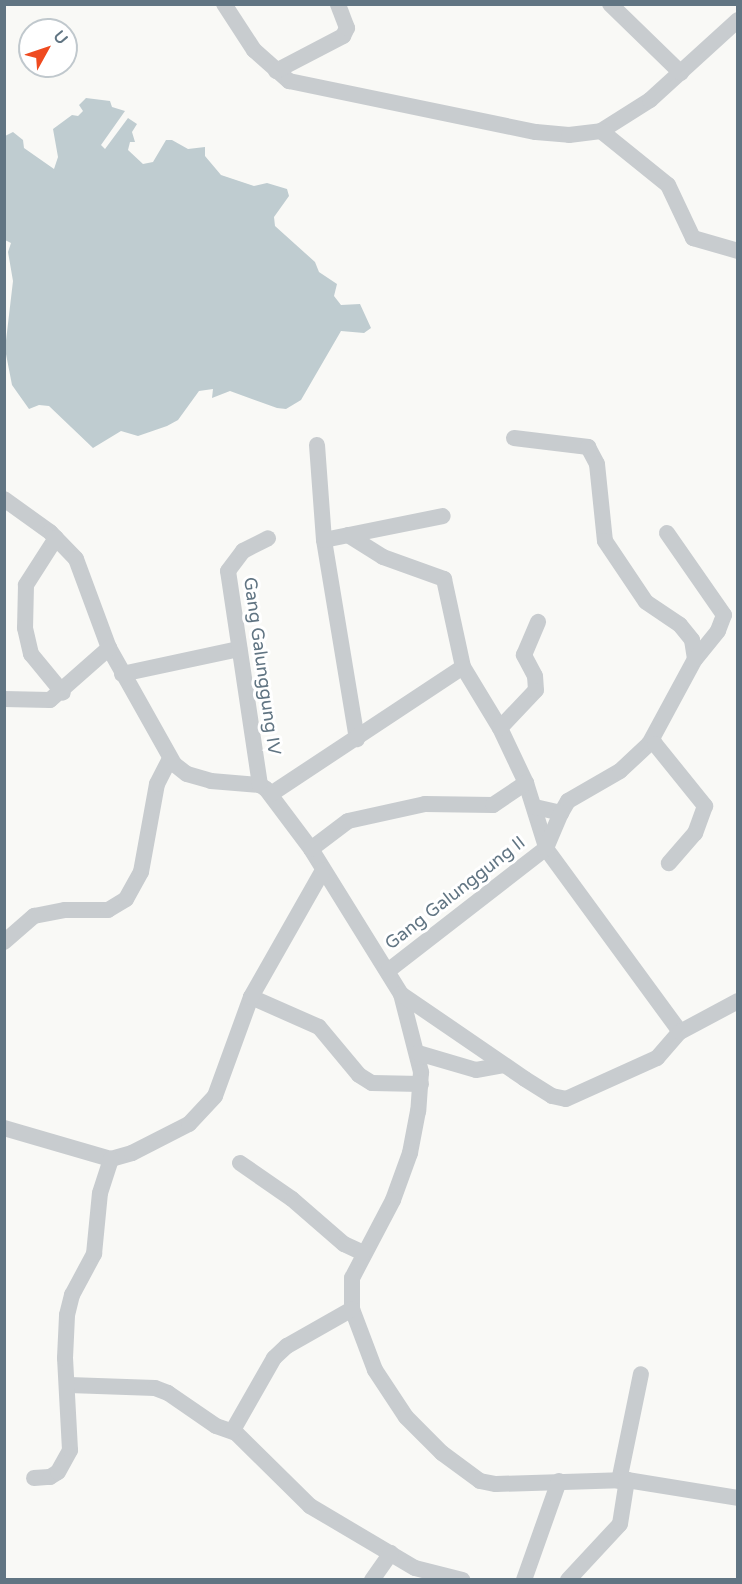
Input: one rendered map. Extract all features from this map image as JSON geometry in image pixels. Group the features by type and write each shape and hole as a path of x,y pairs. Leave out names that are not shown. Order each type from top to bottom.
{"street":[{"path":"224,4 254,50 289,81 356,97 536,132 601,131 650,100 738,20"},
{"path":"276,71 343,36 346,28 338,4"},
{"path":"610,4 681,73"},
{"path":"601,131 669,185 693,237 738,251"},
{"path":"514,438 582,444 591,451 597,464 605,541 646,602 680,626 692,640 695,659"},
{"path":"317,445 324,540 357,739"},
{"path":"4,499 56,538 76,560 109,648 122,674 170,759 187,774 211,781 265,790 357,739 463,667"},
{"path":"324,540 443,516"},
{"path":"546,848 556,832 561,813 568,801 620,771 649,744 695,659 718,631 724,615 667,533"},
{"path":"348,535 383,557 441,576 463,667 500,728 526,783 546,848 680,1032"},
{"path":"56,538 26,585 25,628 31,654 63,693"},
{"name":"Gang Galunggung IV","path":"265,790 239,649 228,571 243,551 268,538"},
{"path":"500,728 536,690 535,676 524,655 538,622"},
{"path":"4,699 50,700 63,693 109,648"},
{"path":"122,674 239,649"},
{"path":"649,744 659,746 705,806 695,833 669,863"},
{"path":"4,942 34,916 65,910 108,910 126,899 141,872 157,784 170,759"},
{"path":"311,849 348,821 425,804 493,805 526,783"},
{"path":"265,790 311,849 389,970 400,994 418,1053 421,1084 410,1154 393,1200 363,1253 352,1278 352,1309 375,1370 406,1417 466,1473 488,1482 623,1480 738,1498"},
{"path":"535,807 561,813"},
{"name":"Gang Galunggung II","path":"389,970 546,848"},
{"path":"4,1128 111,1159 152,1144 189,1124 215,1096 251,997 323,870"},
{"path":"400,994 552,1096 575,1098 657,1058 680,1032 738,1001"},
{"path":"251,997 319,1027 358,1075 372,1083 421,1084"},
{"path":"418,1053 476,1070 504,1065"},
{"path":"34,1478 50,1478 58,1472 70,1450 69,1385 64,1358 67,1316 72,1295 94,1254 100,1193 111,1159"},
{"path":"240,1163 292,1199 344,1244 363,1253"},
{"path":"233,1430 274,1358 287,1346 352,1309"},
{"path":"568,1580 620,1524 623,1480 641,1374"},
{"path":"69,1385 155,1388 216,1426 233,1430 310,1506 425,1572 462,1580"},
{"path":"524,1580 559,1481"},
{"path":"372,1580 391,1553"}],"shaded area":[{"path":"86,98 110,101 112,107 125,111 101,145 105,149 128,118 137,124 132,132 135,142 130,142 128,150 143,164 153,162 166,140 172,140 188,149 205,147 205,156 221,175 254,186 267,183 287,189 289,196 274,217 275,226 315,262 319,272 337,284 334,296 341,305 360,304 371,328 364,333 341,331 301,400 286,409 277,408 230,391 212,398 213,389 199,391 178,420 167,426 138,436 121,431 93,448 49,406 39,405 29,409 12,385 5,349 13,281 8,252 11,243 5,240 5,136 13,132 23,140 24,148 54,169 58,157 53,129 72,115 78,116 83,111 79,105"}]}
